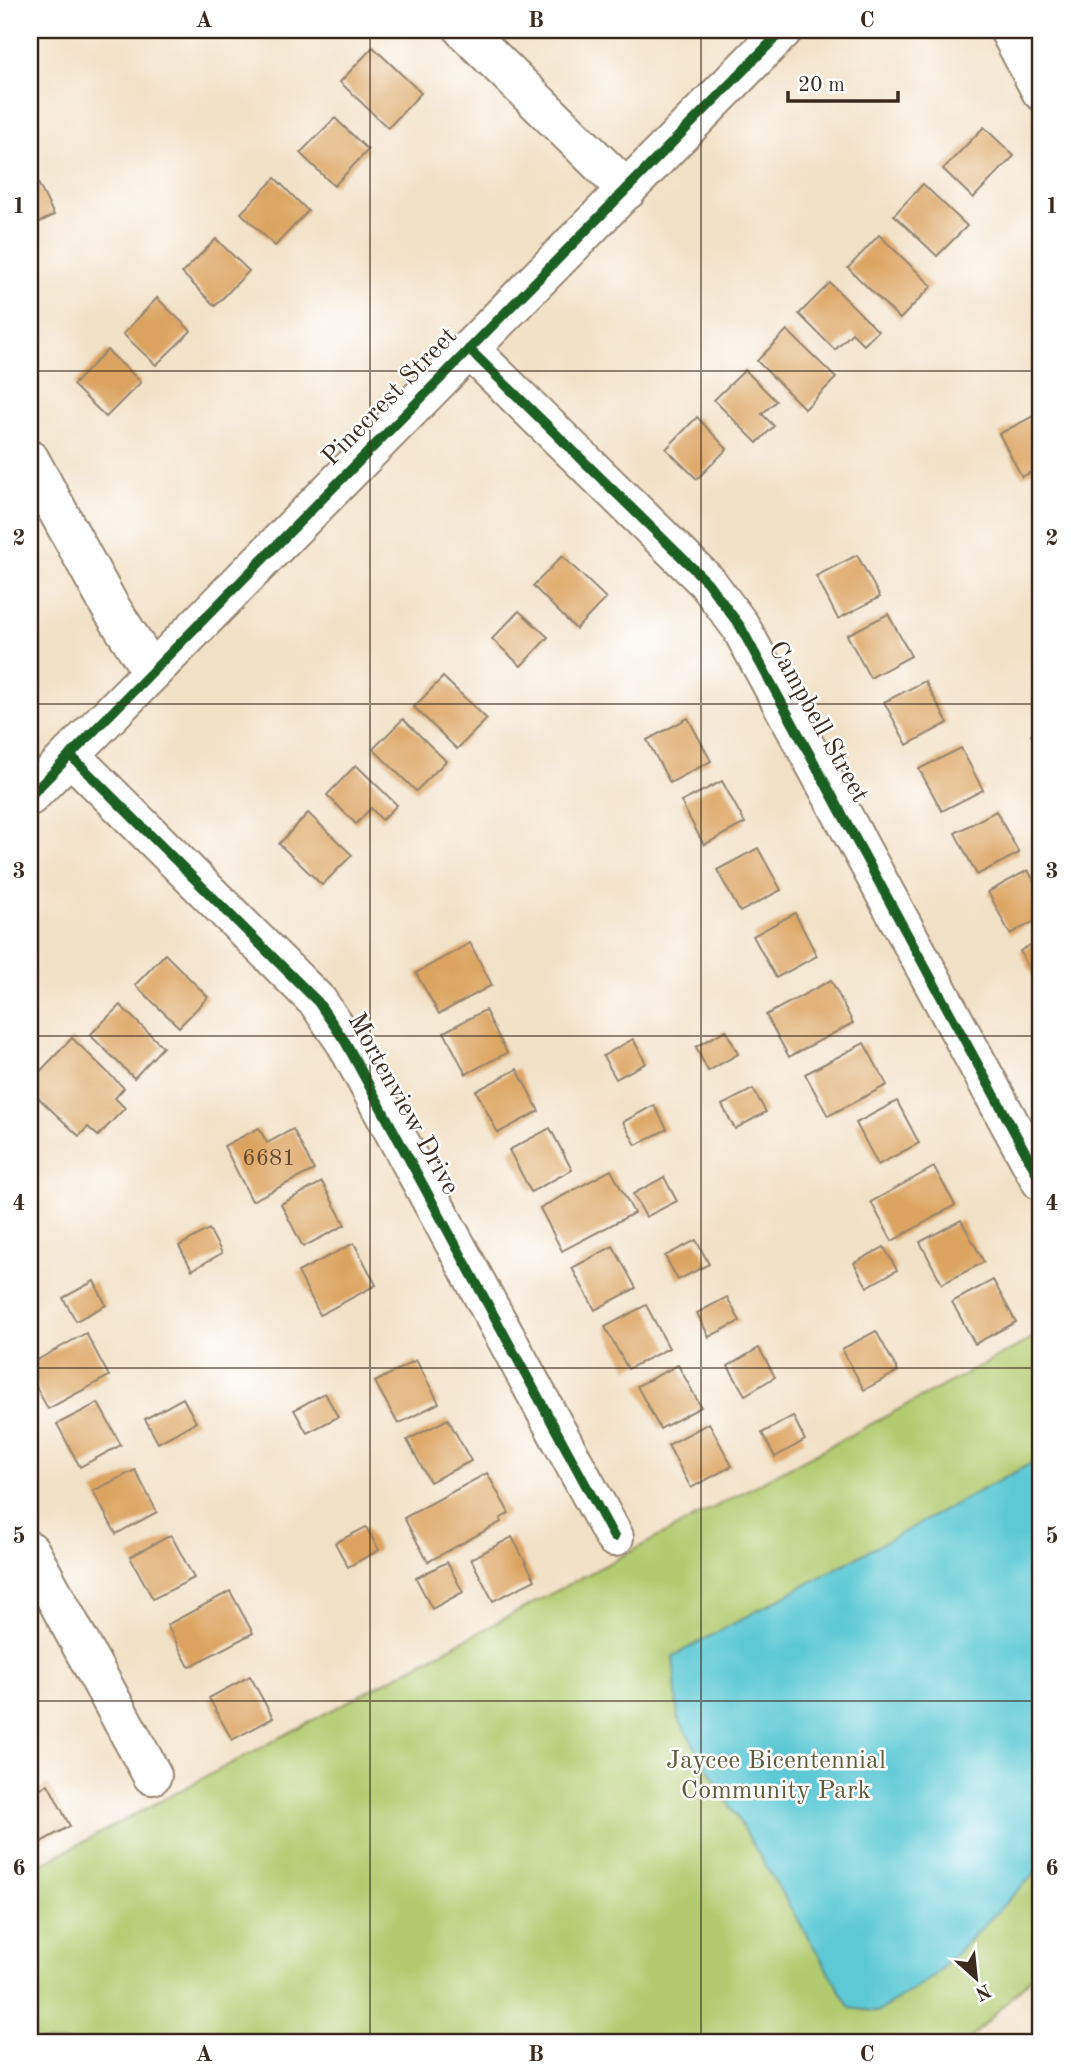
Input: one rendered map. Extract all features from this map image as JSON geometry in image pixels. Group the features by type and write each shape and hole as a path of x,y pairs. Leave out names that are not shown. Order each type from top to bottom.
{"street":[{"path":"464,30 627,190"},
{"name":"Pinecrest Street","path":"30,796 783,30"},
{"path":"1009,30 1041,91"},
{"name":"Campbell Street","path":"469,349 707,582 740,626 1041,1181"},
{"path":"30,460 108,605 152,672"},
{"name":"Mortenview Drive","path":"70,755 318,1002 346,1043 614,1537"},
{"path":"30,1551 152,1775"}],"green space":[{"name":"Jaycee Bicentennial Community Park","path":"1041,1334 1041,1967 967,2042 30,2042 30,1870"}],"water":[{"path":"1041,1458 1041,1867 933,1977 878,2012 850,2008 678,1718 673,1656"}],"building":[{"path":"373,47 421,93 388,128 340,82"},
{"path":"335,118 368,150 334,186 300,153"},
{"path":"984,127 1014,156 973,198 943,169"},
{"path":"33,173 54,215 30,227 30,175"},
{"path":"275,178 308,211 275,246 241,213"},
{"path":"923,184 967,226 937,256 894,215"},
{"path":"879,235 932,286 900,319 848,268"},
{"path":"216,239 249,271 215,306 182,273"},
{"path":"830,283 878,331 864,345 852,333 835,350 799,314"},
{"path":"157,298 191,331 156,365 123,334"},
{"path":"787,330 836,378 805,409 757,361"},
{"path":"107,350 141,382 106,417 73,385"},
{"path":"745,370 776,401 762,414 774,426 757,443 714,400"},
{"path":"1041,412 1041,467 1022,477 999,434"},
{"path":"697,417 727,449 697,479 666,449"},
{"path":"857,555 880,597 838,619 816,576"},
{"path":"562,556 606,598 576,629 533,586"},
{"path":"519,611 548,637 521,666 492,639"},
{"path":"888,614 911,656 870,678 847,635"},
{"path":"443,677 487,719 457,749 414,707"},
{"path":"925,681 948,723 907,745 884,702"},
{"path":"688,718 711,761 670,783 647,740"},
{"path":"403,719 446,761 416,791 373,749"},
{"path":"1041,729 1041,754 1031,735"},
{"path":"961,748 983,790 942,811 919,769"},
{"path":"356,765 397,805 382,820 371,808 356,824 327,795"},
{"path":"722,781 745,823 704,845 681,802"},
{"path":"996,811 1019,853 977,875 955,833"},
{"path":"308,813 352,855 322,885 279,844"},
{"path":"758,848 781,890 740,912 717,870"},
{"path":"1028,870 1041,894 1041,918 1010,934 988,892"},
{"path":"795,913 817,956 776,978 753,936"},
{"path":"1041,939 1041,991 1020,951"},
{"path":"470,943 492,985 439,1014 416,973"},
{"path":"165,954 208,997 179,1027 135,985"},
{"path":"831,980 853,1023 789,1057 766,1015"},
{"path":"120,1005 163,1047 134,1078 90,1035"},
{"path":"485,1010 507,1053 466,1074 444,1032"},
{"path":"726,1030 738,1054 708,1071 696,1047"},
{"path":"72,1038 124,1088 115,1098 125,1108 98,1136 88,1127 79,1136 30,1090 30,1082"},
{"path":"633,1039 646,1063 616,1079 603,1056"},
{"path":"864,1043 887,1085 828,1116 805,1074"},
{"path":"517,1069 539,1111 498,1133 476,1091"},
{"path":"753,1089 766,1112 735,1129 722,1105"},
{"path":"897,1101 919,1143 878,1165 856,1123"},
{"path":"654,1105 667,1129 636,1145 623,1122"},
{"path":"259,1128 267,1143 293,1129 314,1170 252,1201 224,1146"},
{"path":"550,1128 572,1170 531,1192 509,1150"},
{"path":"934,1167 955,1205 892,1241 871,1202"},
{"path":"611,1170 634,1213 562,1251 540,1208"},
{"path":"664,1177 677,1201 646,1217 633,1194"},
{"path":"322,1182 345,1225 303,1247 281,1204"},
{"path":"961,1220 984,1262 942,1284 920,1242"},
{"path":"209,1229 222,1253 192,1270 179,1246"},
{"path":"696,1240 709,1264 678,1280 665,1256"},
{"path":"354,1243 376,1285 320,1315 298,1272"},
{"path":"613,1246 636,1288 595,1310 572,1268"},
{"path":"884,1247 897,1270 867,1287 854,1263"},
{"path":"993,1280 1016,1322 975,1344 952,1302"},
{"path":"94,1281 106,1305 76,1321 63,1298"},
{"path":"727,1297 740,1321 709,1337 697,1313"},
{"path":"646,1305 669,1348 628,1369 605,1327"},
{"path":"876,1331 898,1371 864,1390 842,1349"},
{"path":"86,1333 109,1376 48,1409 30,1376 30,1364"},
{"path":"759,1348 775,1377 745,1395 728,1366"},
{"path":"416,1360 439,1403 398,1424 375,1382"},
{"path":"678,1365 701,1407 660,1429 637,1386"},
{"path":"325,1393 338,1417 307,1433 294,1410"},
{"path":"183,1398 196,1422 158,1443 145,1419"},
{"path":"98,1403 121,1445 80,1467 57,1424"},
{"path":"793,1416 805,1440 775,1457 762,1433"},
{"path":"448,1419 471,1461 430,1482 407,1440"},
{"path":"709,1423 732,1466 691,1488 668,1445"},
{"path":"135,1470 157,1512 116,1534 93,1491"},
{"path":"487,1473 509,1513 500,1519 501,1522 428,1562 404,1518"},
{"path":"366,1527 379,1550 348,1567 335,1543"},
{"path":"171,1535 194,1578 153,1599 130,1557"},
{"path":"512,1537 535,1580 493,1601 471,1559"},
{"path":"447,1562 463,1592 432,1609 416,1578"},
{"path":"230,1591 253,1633 189,1667 167,1625"},
{"path":"250,1676 273,1718 232,1740 209,1698"},
{"path":"48,1784 70,1826 30,1848 30,1794"}],"cycle path":[{"path":"30,796 783,30"},
{"path":"469,349 707,582 740,626 1041,1181"},
{"path":"70,755 318,1002 346,1043 614,1537"}]}
